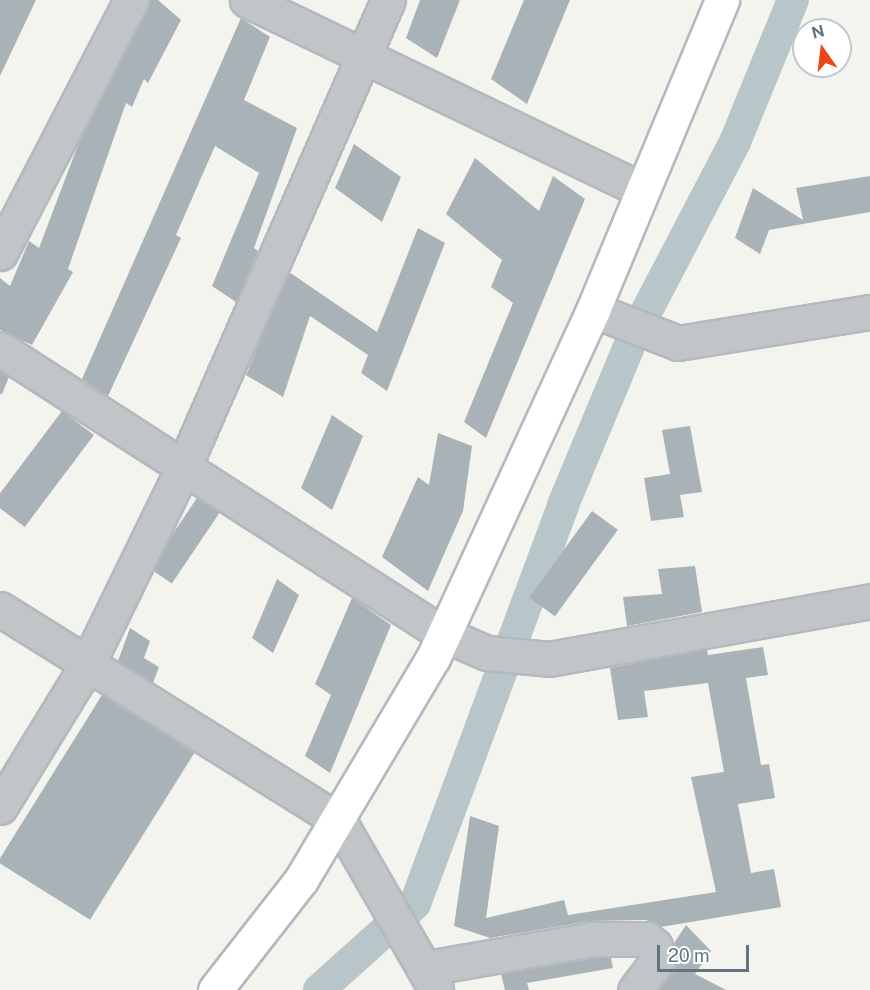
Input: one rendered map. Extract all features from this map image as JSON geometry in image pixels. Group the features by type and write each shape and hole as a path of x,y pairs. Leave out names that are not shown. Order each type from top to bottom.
{"street":[{"path":"0,253 131,0"},
{"path":"248,0 640,189"},
{"path":"0,807 87,664 185,464 388,0"},
{"path":"215,990 302,880 339,821 443,633 593,310 640,189 722,0"},
{"path":"593,310 678,343 870,312"},
{"path":"0,349 185,464 443,633 487,652 549,659 870,601"},
{"path":"0,609 339,821 382,900 408,937 432,979 593,939 646,939 655,946 658,960 635,990"}],"building":[{"path":"0,0 36,0 0,76"},
{"path":"150,0 158,0 181,20 148,83 144,79 132,107 126,103 68,269 73,272 32,345 0,330 0,278 10,286 29,241 39,248 81,137"},
{"path":"420,0 460,0 437,58 406,38"},
{"path":"524,0 570,0 527,104 491,79"},
{"path":"241,18 270,37 244,100 297,128 254,248 258,251 236,302 212,286 259,173 215,146 176,235 181,238 108,396 82,379"},
{"path":"354,144 401,177 382,222 335,188"},
{"path":"475,158 539,211 553,176 585,199 486,438 464,422 513,303 491,287 502,260 446,214"},
{"path":"870,176 870,212 769,230 760,254 735,238 753,188 803,220 796,188"},
{"path":"418,228 445,243 387,391 361,373 368,355 310,316 283,397 246,375 289,272 377,332"},
{"path":"0,371 9,377 2,394 0,394"},
{"path":"62,411 94,435 25,527 0,508 0,493"},
{"path":"332,415 363,436 332,510 301,488"},
{"path":"690,426 702,492 680,495 684,517 651,521 644,478 670,474 662,430"},
{"path":"438,433 472,446 463,511 428,591 382,557 418,477 429,485"},
{"path":"197,498 219,513 172,584 149,568"},
{"path":"592,511 618,530 555,616 529,598"},
{"path":"695,566 702,612 627,626 623,597 662,594 658,569"},
{"path":"277,579 299,595 273,653 252,638"},
{"path":"352,598 391,625 330,773 305,756 331,695 315,684"},
{"path":"130,628 150,641 144,658 159,667 153,683 118,661"},
{"path":"763,647 768,675 746,678 761,765 769,764 775,798 738,804 751,873 774,869 781,907 661,927 646,920 590,921 490,938 454,926 470,816 499,826 486,918 564,900 568,915 716,892 691,777 724,772 708,683 644,691 648,717 618,720 610,668 707,649 708,655"},
{"path":"102,695 194,753 90,920 0,864 0,858"},
{"path":"686,925 711,951 695,974 726,990 659,990 676,965 674,943"},
{"path":"595,958 611,958 613,968 527,983 529,990 505,990 501,974"}],"waterway":[{"path":"319,990 415,904 563,505 632,339 735,142 793,0"}]}
